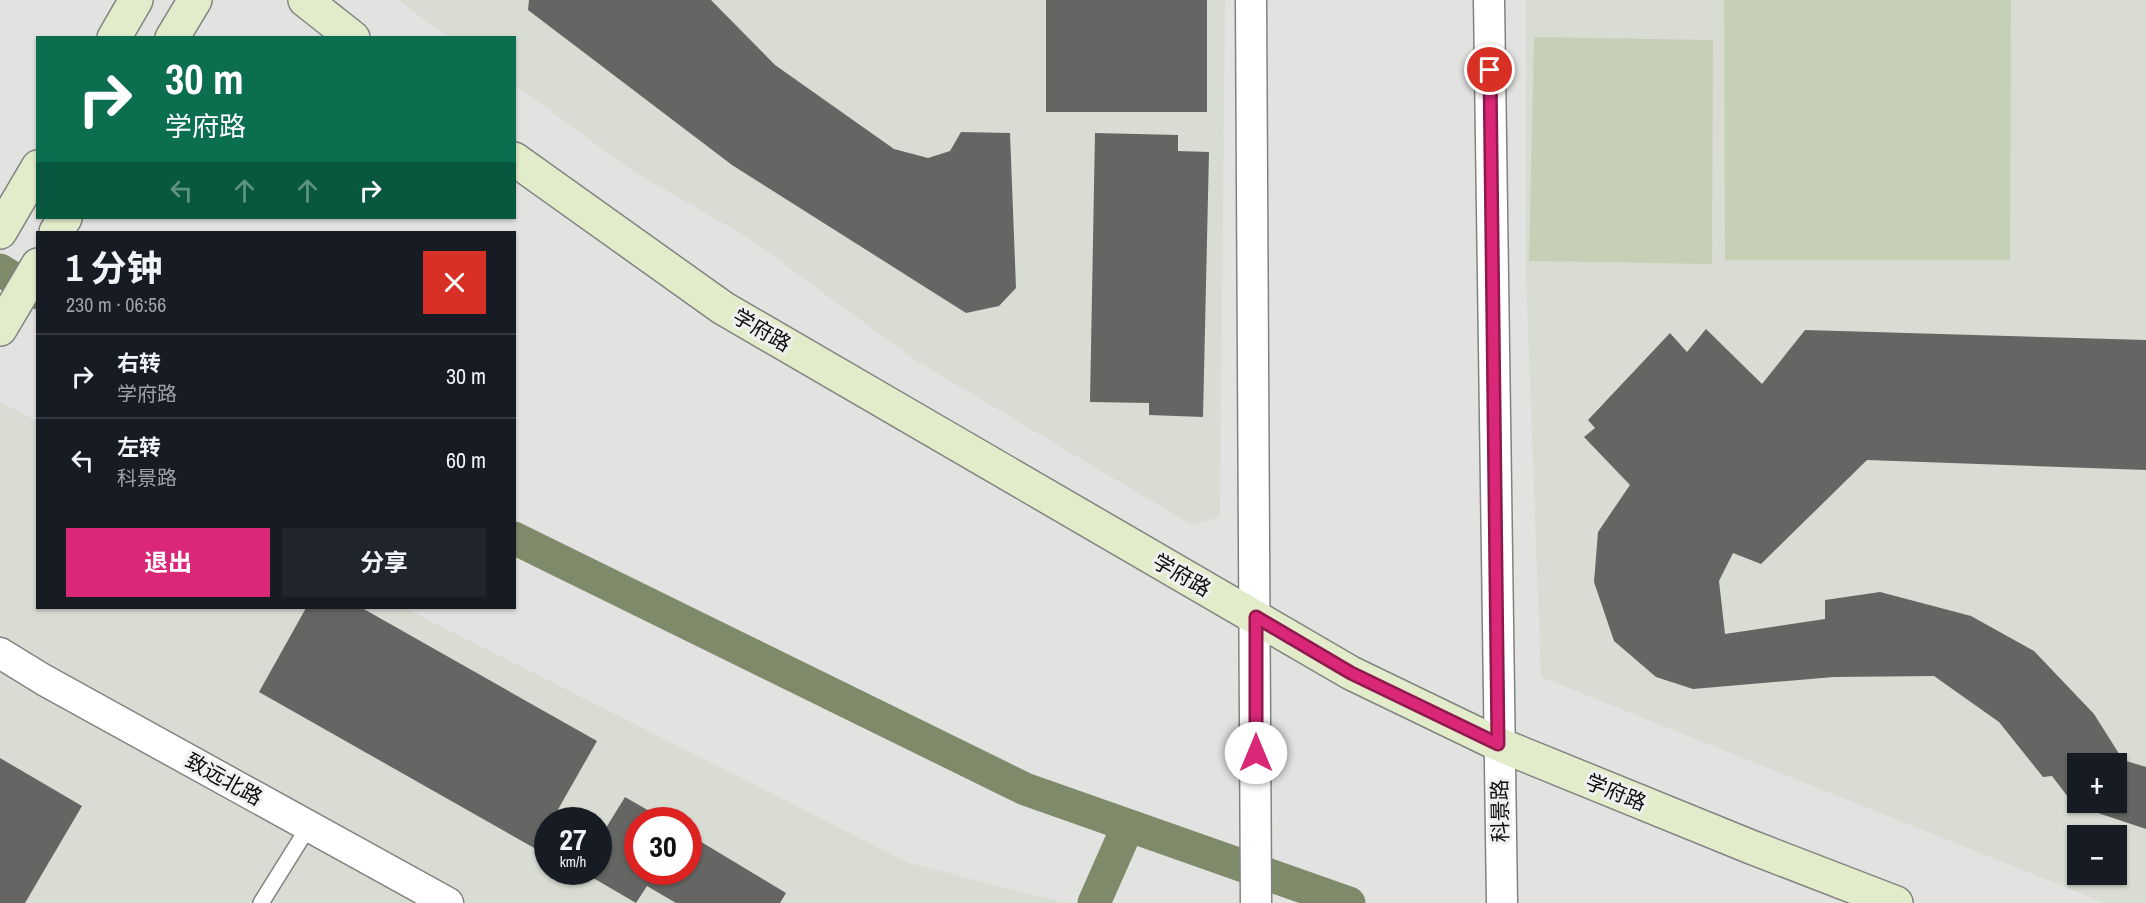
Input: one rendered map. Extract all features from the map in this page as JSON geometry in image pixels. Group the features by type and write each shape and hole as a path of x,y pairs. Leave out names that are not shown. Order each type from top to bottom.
{"street":[{"path":"115,36 136,0"},
{"path":"173,36 195,0"},
{"path":"305,0 350,36"},
{"path":"1251,0 1256,903"},
{"name":"科景路","path":"1489,0 1498,744 1502,892"},
{"name":"学府路","path":"516,160 723,308 1351,673 1498,744 1896,903"},
{"path":"0,232 36,170"},
{"path":"0,329 36,268"},
{"name":"致远北路","path":"0,654 448,903"}],"lane":[{"path":"261,903 309,826"}],"shaded area":[{"path":"397,0 1225,0 1220,517 1192,525 915,360 747,237 634,172 516,86 516,36 448,36"},
{"path":"1526,0 2146,0 2146,903 2105,903 1541,677 1526,275"},
{"path":"0,402 36,420 36,609 407,609 909,863 1065,903 0,903"}],"green space":[{"path":"1724,0 2011,0 2010,260 1725,260"},
{"path":"1534,37 1713,40 1712,264 1529,261"}],"building":[{"path":"529,0 711,0 775,65 894,149 928,158 950,151 961,132 1010,133 1016,288 999,306 966,313 732,165 528,10"},
{"path":"1046,0 1207,0 1207,112 1046,112"},
{"path":"1095,133 1178,135 1178,151 1209,152 1203,417 1149,415 1149,403 1090,402"},
{"path":"1706,329 1762,384 1805,330 2146,340 2146,470 1867,460 1761,564 1733,553 1719,581 1725,634 1825,619 1825,600 1880,592 1971,616 2034,651 2094,714 2119,753 2067,753 2067,796 2052,776 2043,777 1999,722 1934,676 1834,677 1693,689 1656,677 1614,641 1594,582 1598,532 1630,485 1584,437 1595,428 1588,420 1670,333 1687,352"},
{"path":"305,609 364,609 597,741 559,807 534,807 534,848 259,692"},
{"path":"0,758 82,806 25,903 0,903"},
{"path":"2127,761 2146,767 2146,829 2098,813 2127,813"},
{"path":"625,797 642,807 624,807 624,885 702,885 702,842 786,893 780,903 676,903 647,886 636,903 605,885 612,885 612,818"}],"waterway":[{"path":"0,270 36,292"},
{"path":"516,539 1025,789 1349,903"},
{"path":"1094,903 1128,826"}],"route":[{"path":"1256,753 1256,617 1351,673 1498,744 1490,70"}]}
